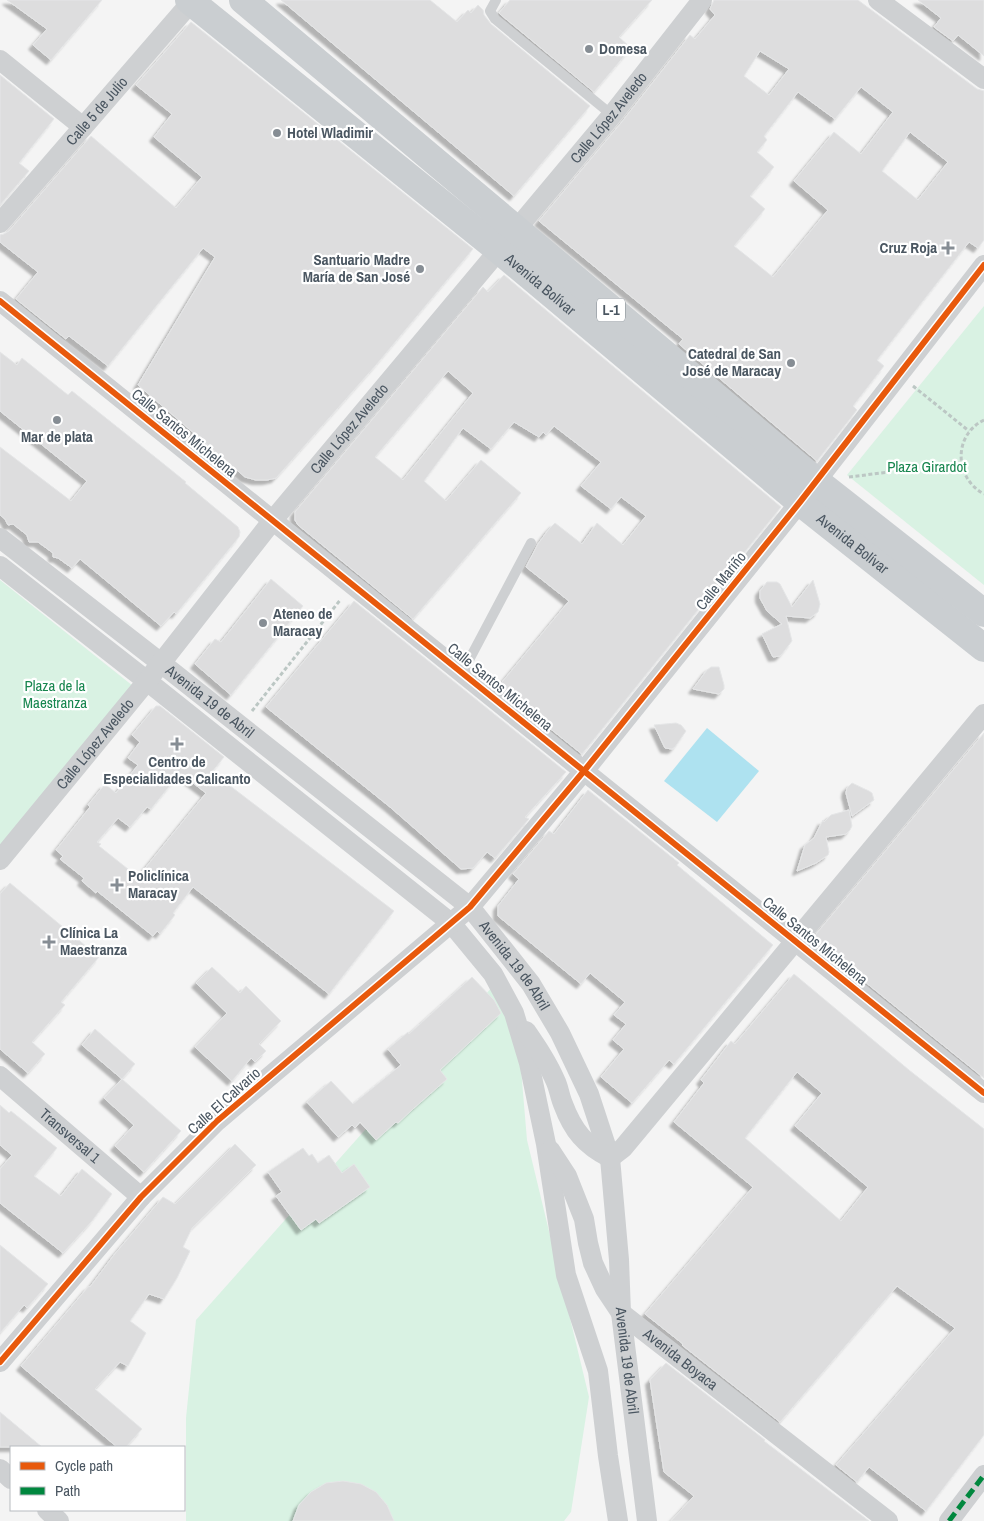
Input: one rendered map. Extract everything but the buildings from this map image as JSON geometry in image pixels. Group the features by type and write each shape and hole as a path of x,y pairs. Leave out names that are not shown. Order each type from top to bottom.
{"main road":[{"name":"Avenida Bolívar","path":"191,0 508,240 984,613"},
{"name":"Avenida Bolívar","path":"243,0 800,502 984,648"}],"street":[{"name":"Calle 5 de Julio","path":"0,223 191,0"},
{"name":"Calle López Aveledo","path":"0,860 147,681 272,520 612,115 702,0"},
{"path":"878,0 984,78"},
{"path":"0,60 83,127"},
{"name":"Calle Mariño","path":"470,907 584,771 800,502 984,265"},
{"name":"Calle Santos Michelena","path":"0,301 984,1094"},
{"name":"Avenida 19 de Abril","path":"0,538 470,907 531,984 560,1033 589,1094 610,1158 619,1260 621,1313 647,1521"},
{"name":"Avenida 19 de Abril","path":"0,566 451,923 494,974 514,1013 529,1063 546,1144 566,1275 598,1371 618,1521"},
{"path":"514,1013 543,1056 556,1082 569,1118 582,1140 610,1158 623,1148 984,714"},
{"name":"Calle El Calvario","path":"0,1362 140,1197 217,1121 470,907"},
{"name":"Transversal 1","path":"0,1076 140,1197"},
{"name":"Avenida Boyaca","path":"546,1144 567,1176 584,1219 593,1263 605,1289 621,1313 888,1521"},
{"path":"0,1469 10,1477"},
{"path":"949,1521 984,1475"},
{"path":"48,1511 60,1521"}],"lane":[{"path":"496,0 490,11 495,19 612,115"},
{"path":"461,672 531,542"}],"path":[{"path":"898,375 969,431"},
{"path":"984,420 978,422 969,431 963,440 961,451 961,463 965,475 972,485 984,494"},
{"path":"816,481 961,463"},
{"path":"240,726 352,585"}],"green space":[{"name":"Plaza Girardot","path":"984,306 984,585 847,475"},
{"name":"Plaza de la Maestranza","path":"0,580 133,686 0,850"},
{"path":"493,986 517,1021 527,1140 589,1397 571,1512 564,1521 186,1521 186,1418 196,1320"}],"water":[{"path":"707,728 759,771 717,822 664,781"}],"marked path":[{"path":"949,1521 984,1475"}],"cycle path":[{"path":"0,1362 141,1197 217,1121 470,907 584,771 800,502 984,265"},
{"path":"0,301 984,1093"}],"place":[{"name":"Domesa","path":"589,49"},
{"name":"Hotel Wladimir","path":"277,133"},
{"name":"Cruz Roja","path":"948,248"},
{"name":"Santuario Madre María de San José","path":"420,269"},
{"name":"Catedral de San José de Maracay","path":"791,363"},
{"name":"Mar de plata","path":"57,420"},
{"name":"Ateneo de Maracay","path":"263,623"},
{"name":"Centro de Especialidades Calicanto","path":"177,744"},
{"name":"Policlínica Maracay","path":"117,885"},
{"name":"Clínica La Maestranza","path":"49,942"}]}
